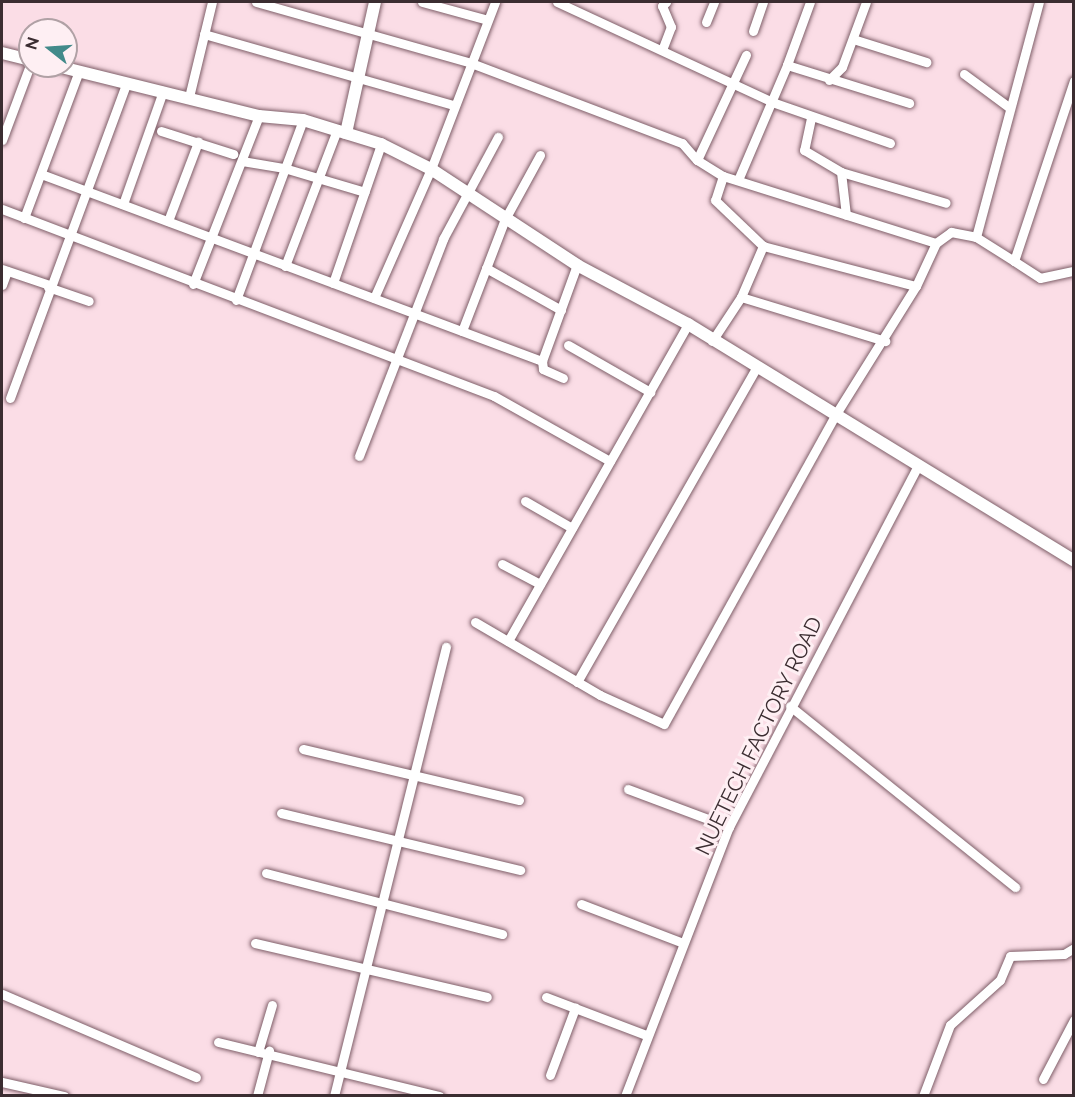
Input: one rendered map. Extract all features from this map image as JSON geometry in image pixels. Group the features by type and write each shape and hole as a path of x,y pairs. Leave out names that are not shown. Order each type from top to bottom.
{"street":[{"path":"189,97 213,2"},
{"path":"256,2 368,31 471,63 682,143 697,160 723,176 936,243"},
{"path":"285,266 317,180 341,131 358,75 375,2"},
{"path":"422,2 488,20"},
{"path":"374,298 431,169 495,2"},
{"path":"557,2 772,102 811,118 890,144"},
{"path":"662,50 671,27 662,6 666,2"},
{"path":"706,22 714,2"},
{"path":"753,31 763,2"},
{"path":"738,180 787,65 810,2"},
{"path":"829,80 842,67 866,2"},
{"path":"976,237 1039,2"},
{"path":"204,34 358,75 454,105"},
{"path":"854,39 926,62"},
{"path":"2,53 18,57"},
{"path":"697,160 746,55"},
{"path":"787,65 829,80 909,103"},
{"path":"24,218 79,71 259,116 303,120 381,144 431,169 577,265 688,324 917,468 1074,561"},
{"path":"964,74 1010,108"},
{"path":"2,140 25,78"},
{"path":"1014,261 1074,81"},
{"path":"10,398 67,235 127,82"},
{"path":"123,204 163,91"},
{"path":"193,284 209,237 259,116"},
{"path":"811,118 804,150 842,172 946,203"},
{"path":"236,300 303,120"},
{"path":"161,131 233,154"},
{"path":"359,456 412,313 466,194 498,137"},
{"path":"168,221 198,142"},
{"path":"333,283 381,144"},
{"path":"462,331 505,219 540,155"},
{"path":"242,161 284,168 317,180 365,192"},
{"path":"842,172 846,215"},
{"path":"41,174 542,361"},
{"path":"723,176 716,200 764,246 916,286"},
{"path":"2,209 395,361 494,396 610,461"},
{"path":"475,622 577,682 664,724 834,417 885,340 916,286 936,243 951,232 976,237 1040,278 1074,271"},
{"path":"712,341 741,297 764,246"},
{"path":"563,378 543,369 542,361 577,265"},
{"path":"486,268 561,310"},
{"path":"2,285 4,270 89,301"},
{"path":"741,297 885,340"},
{"path":"508,641 688,324"},
{"path":"568,345 650,392"},
{"path":"577,682 756,368"},
{"name":"NUETECH FACTORY ROAD","path":"625,1095 646,1035 729,827 790,706 917,468"},
{"path":"525,501 572,528"},
{"path":"502,564 540,584"},
{"path":"334,1095 386,904 446,647"},
{"path":"790,706 1015,886"},
{"path":"303,749 519,800"},
{"path":"628,789 729,827"},
{"path":"281,813 520,870"},
{"path":"266,873 502,934"},
{"path":"581,904 682,943"},
{"path":"255,943 487,996"},
{"path":"923,1095 950,1025 1000,980 1010,956 1064,954 1074,948"},
{"path":"2,994 196,1077"},
{"path":"546,997 646,1035"},
{"path":"258,1052 272,1005"},
{"path":"550,1075 575,1008"},
{"path":"1042,1079 1074,1020"},
{"path":"218,1042 258,1052 269,1051 439,1095"},
{"path":"257,1095 269,1051"},
{"path":"2,1083 64,1095"}]}
